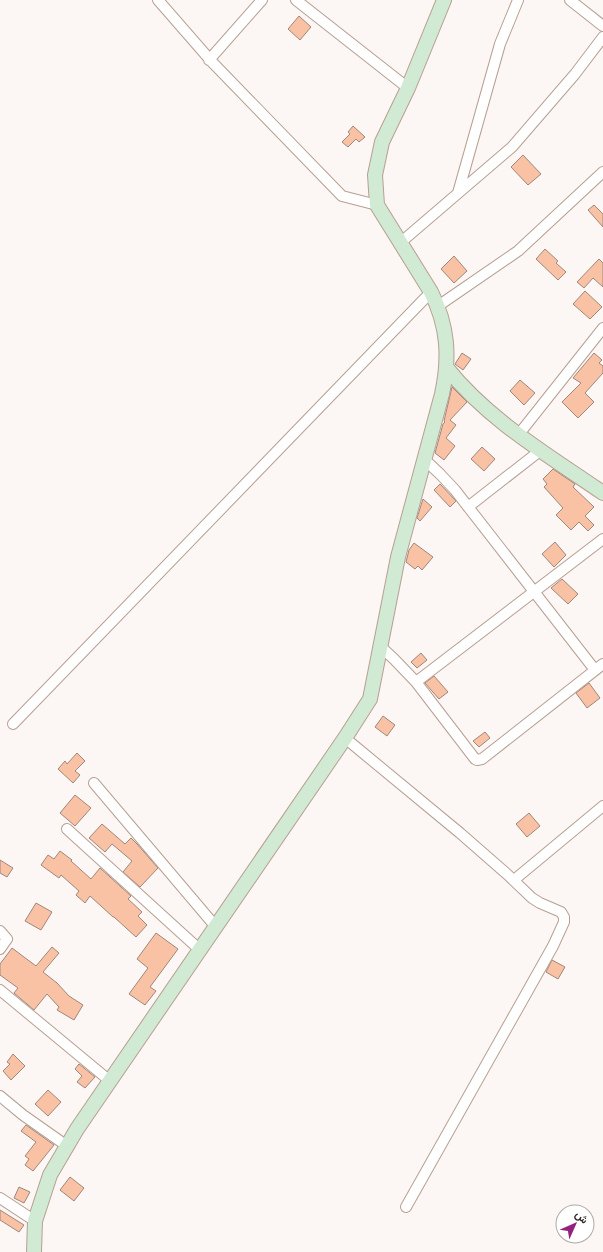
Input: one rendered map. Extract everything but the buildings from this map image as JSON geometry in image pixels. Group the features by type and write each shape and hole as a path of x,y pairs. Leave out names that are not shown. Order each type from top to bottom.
{"street":[{"path":"158,0 209,60 342,196 377,205"},
{"path":"209,60 262,0"},
{"path":"296,0 408,88"},
{"path":"34,1252 35,1221 50,1175 77,1129 345,738 370,699 398,557 442,394 446,367 446,340 438,306 431,292 377,205 375,175 382,142 408,88 444,0"},
{"path":"458,193 500,44 518,0"},
{"path":"570,0 603,26"},
{"path":"400,243 512,148 575,74 603,36"},
{"path":"438,306 518,251 603,172"},
{"path":"13,724 431,292"},
{"path":"519,434 603,328"},
{"path":"446,367 473,396 499,419 603,493"},
{"path":"468,507 541,450"},
{"path":"381,647 416,682 475,759 480,760 599,667 534,592 448,482 424,459"},
{"path":"416,682 603,539"},
{"path":"345,738 460,833 514,880 532,898 545,906 561,912 564,916 564,922 553,946 406,1207"},
{"path":"94,783 216,926"},
{"path":"514,880 603,806"},
{"path":"67,829 200,950"},
{"path":"0,931 7,939 0,949"},
{"path":"0,990 110,1081"},
{"path":"0,1096 23,1115 67,1146"},
{"path":"0,1198 35,1221"}]}
